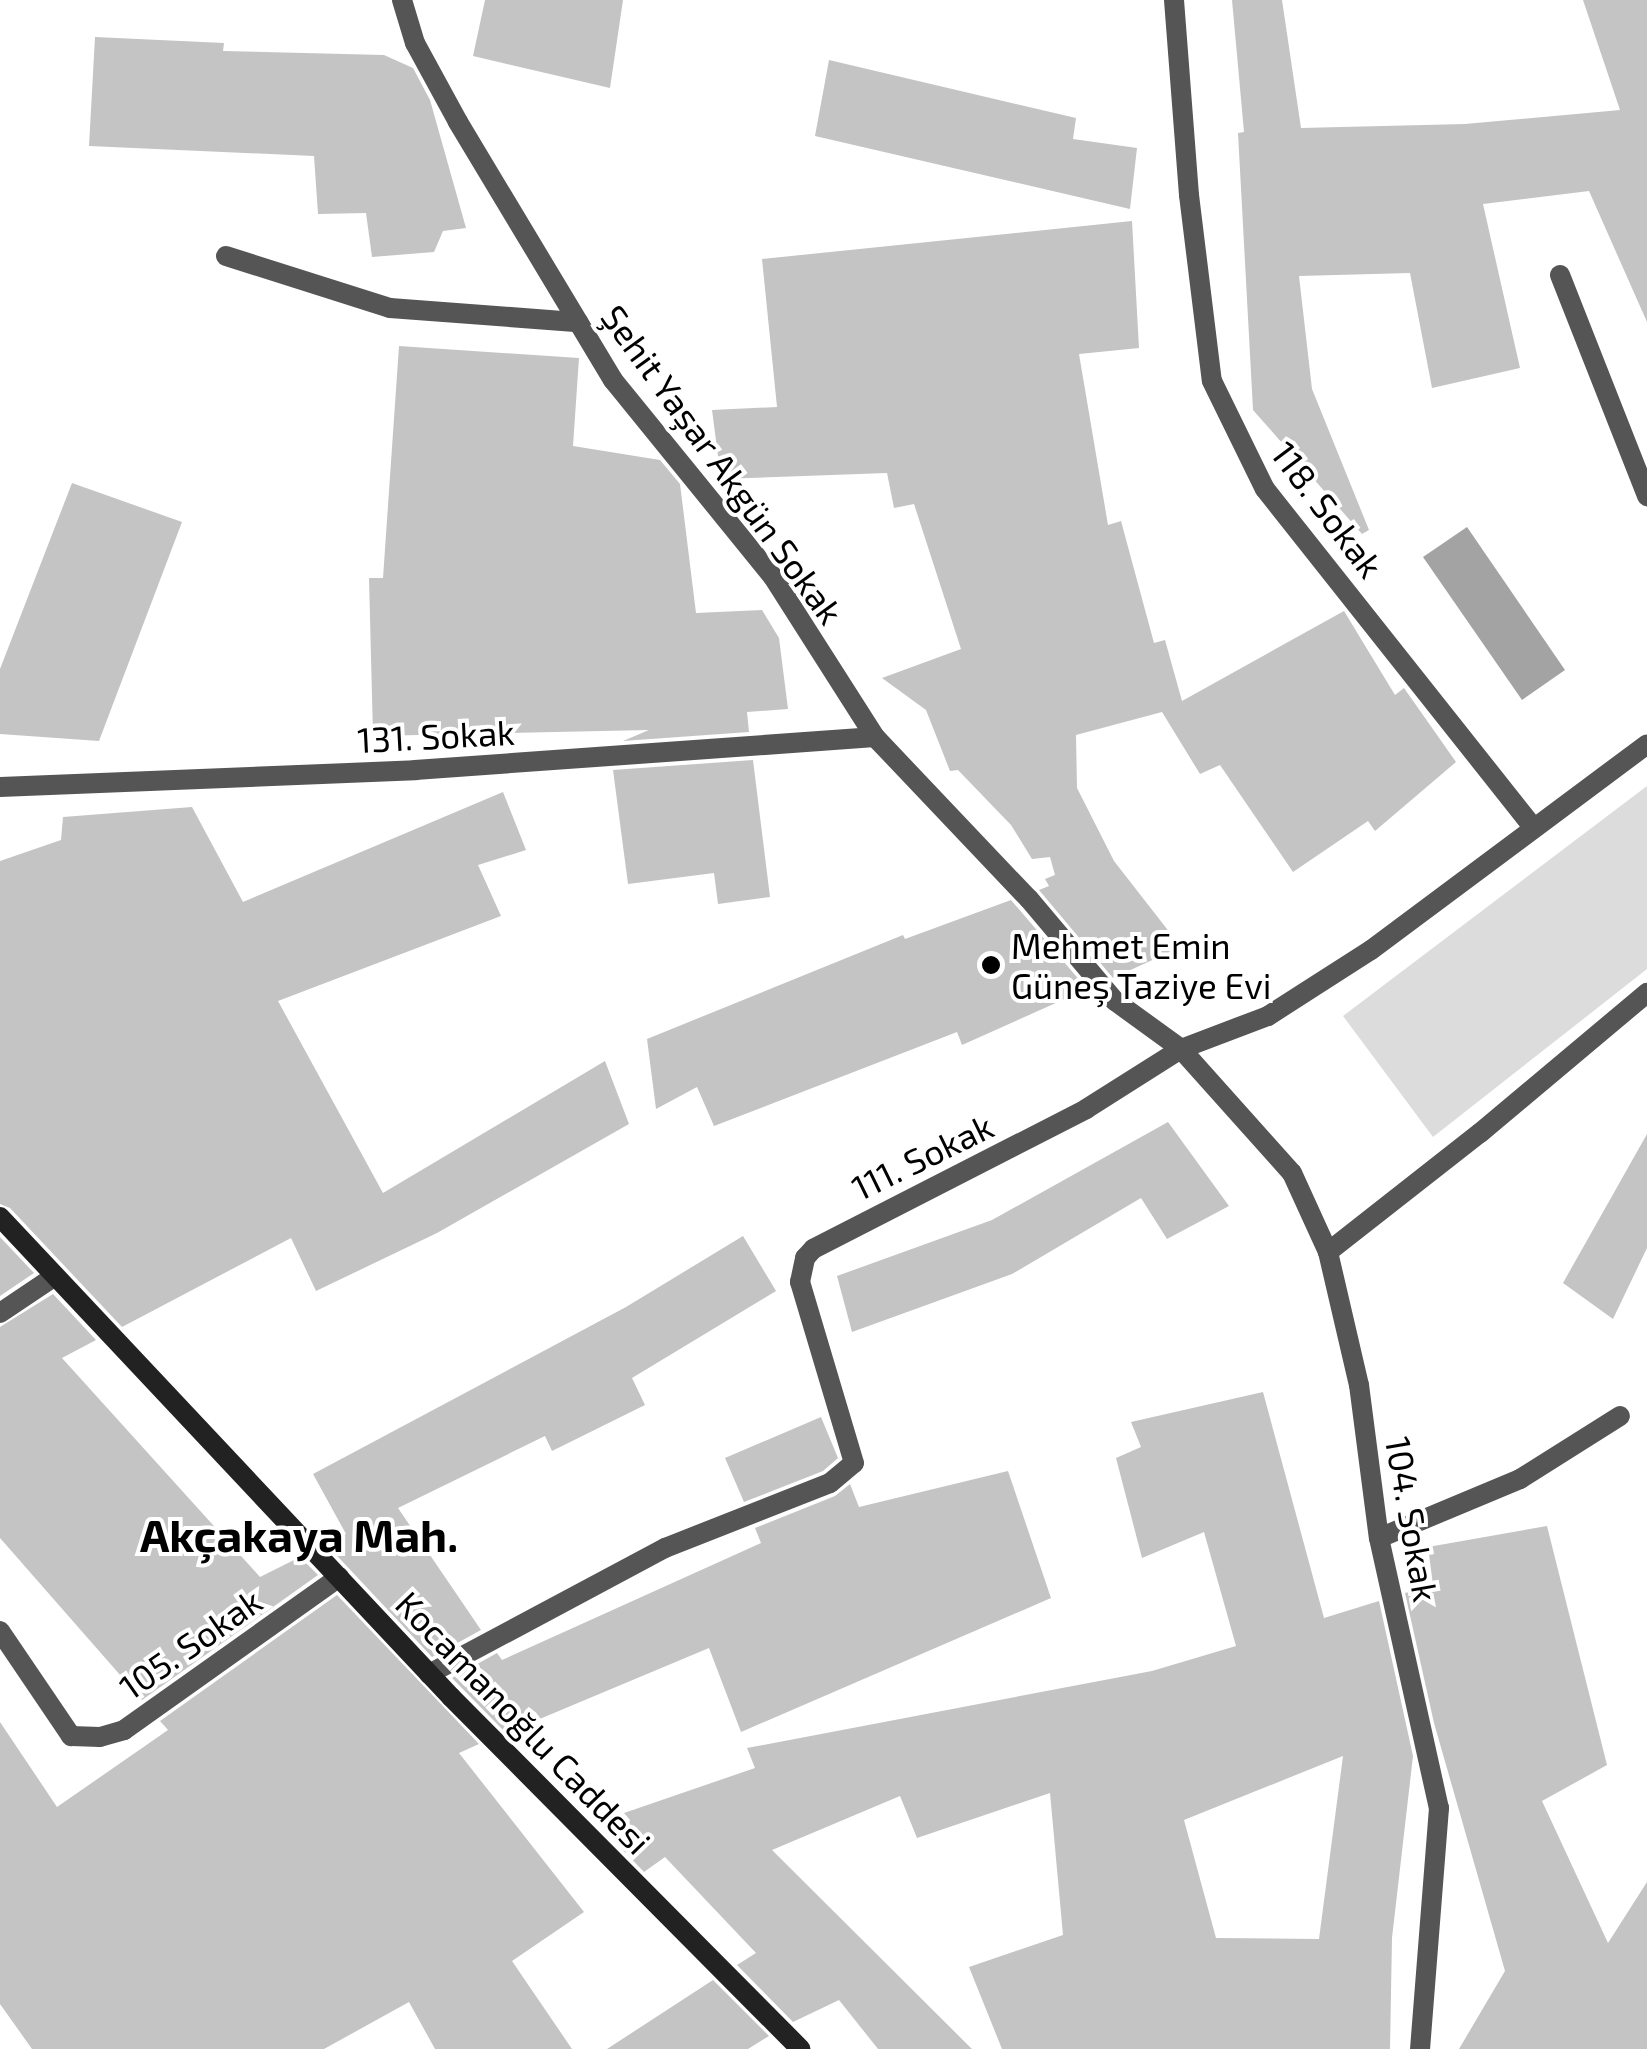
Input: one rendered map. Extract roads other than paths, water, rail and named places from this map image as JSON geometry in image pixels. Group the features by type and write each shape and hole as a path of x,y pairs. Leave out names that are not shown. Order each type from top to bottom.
{"street":[{"name":"Şehit Yaşar Akgün Sokak","path":"402,0 415,43 458,122 613,380 773,577 875,738 1029,899 1115,1001 1182,1049"},
{"name":"118. Sokak","path":"1174,0 1190,195 1212,381 1265,489 1533,827"},
{"path":"226,256 390,308 578,322"},
{"path":"1560,275 1647,496"},
{"name":"131. Sokak","path":"0,786 414,770 875,738"},
{"name":"111. Sokak","path":"429,1674 665,1548 830,1483 854,1463 800,1282 805,1258 845,1229 915,1201 1086,1110 1182,1049 1268,1016 1371,950 1647,744"},
{"path":"1328,1252 1480,1134 1647,993"},
{"name":"104. Sokak","path":"1182,1049 1292,1172 1328,1252 1360,1385 1379,1538 1439,1808 1420,2049"},
{"name":"Kocamanoğlu Caddesi","path":"0,1218 429,1674 801,2049"},
{"path":"0,1313 56,1276"},
{"path":"1379,1538 1520,1479 1620,1416"},
{"name":"105. Sokak","path":"0,1631 70,1736 100,1736 124,1730 339,1578"}],"place":[{"name":"Mehmet Emin Güneş Taziye Evi","path":"991,965"}],"district":[{"name":"Akçakaya Mah.","path":"299,1535"}]}
